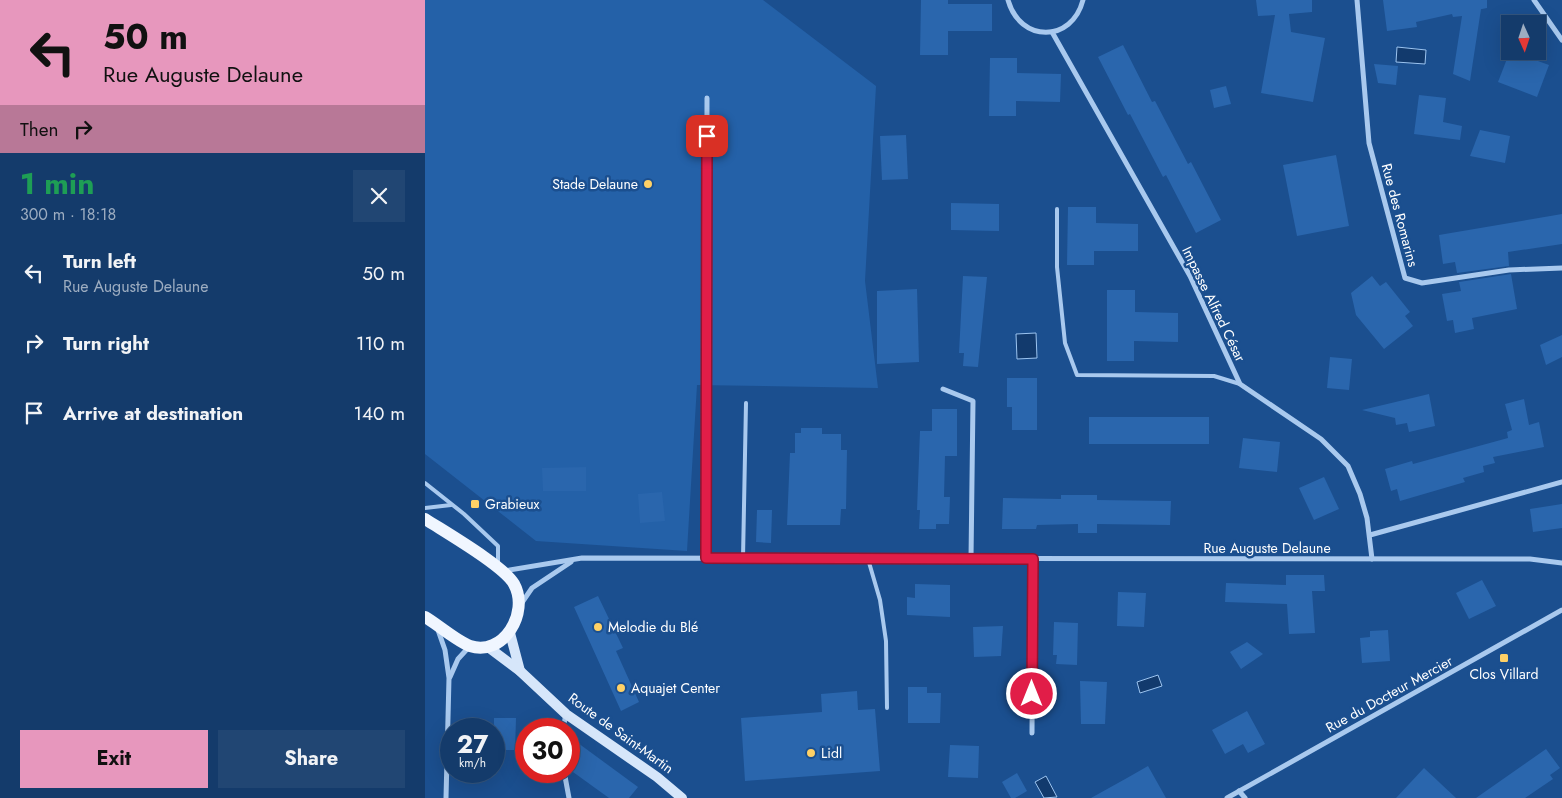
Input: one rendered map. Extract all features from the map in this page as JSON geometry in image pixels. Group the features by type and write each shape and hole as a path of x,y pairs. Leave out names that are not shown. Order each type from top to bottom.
{"main road":[{"path":"425,519 501,570 514,584 521,604 510,633 488,647 470,646 425,617"},
{"path":"510,633 521,671"},
{"name":"Route de Saint-Martin","path":"488,647 521,671 566,714 657,777 682,798"}],"street":[{"path":"1008,0 1011,10 1018,21 1028,28 1040,32 1052,32 1064,28 1074,20 1081,10 1083,0"},
{"name":"Rue des Romarins","path":"1357,0 1369,143 1405,278 1422,284 1509,270 1562,268"},
{"path":"1534,0 1562,40"},
{"name":"Impasse Alfred César","path":"1052,32 1190,276 1240,384 1321,439 1348,466 1360,494 1371,535 1372,559"},
{"path":"706,558 707,98"},
{"path":"943,389 973,401 971,559"},
{"path":"1371,535 1562,482"},
{"name":"Rue Auguste Delaune","path":"501,570 582,558 1530,559 1562,563"},
{"path":"1032,733 1033,559"},
{"name":"Rue Auguste Delaune","path":"521,604 532,588 574,560"},
{"name":"Rue du Docteur Mercier","path":"1227,798 1562,610"},
{"path":"437,624 445,650 449,678 446,798"},
{"path":"449,678 458,659 470,646"},
{"path":"565,718 566,714"},
{"path":"566,783 569,798"},
{"path":"1239,791 1245,798"}],"lane":[{"path":"1057,209 1057,267 1065,343 1077,375 1214,376 1240,384"},
{"path":"743,558 746,403"},
{"path":"425,483 498,546 501,570"},
{"path":"425,508 451,504"},
{"path":"868,559 879,600 886,641 887,708"}],"shaded area":[{"name":"Stade Delaune","path":"425,0 763,0 876,86 865,281 878,388 697,385 687,551 536,541 425,454"},
{"path":"1397,47 1426,50 1425,64 1396,62"},
{"path":"1036,333 1037,358 1017,359 1016,334"},
{"path":"1158,675 1162,686 1140,693 1137,682"},
{"path":"1046,776 1057,797 1044,798 1035,782"}],"building":[{"path":"921,0 948,0 948,4 992,4 992,31 948,31 948,55 920,55"},
{"path":"1256,0 1312,0 1312,12 1289,14 1291,32 1325,38 1313,102 1261,93 1275,15 1258,16"},
{"path":"1383,0 1487,0 1487,8 1481,9 1470,81 1453,74 1462,16 1453,17 1452,14 1416,22 1417,27 1387,31"},
{"path":"1123,45 1152,102 1155,101 1188,164 1191,162 1221,220 1196,233 1166,175 1163,177 1130,114 1128,115 1098,57"},
{"path":"990,58 1017,58 1017,73 1061,74 1060,102 1016,101 1016,116 989,116"},
{"path":"1507,60 1535,60 1549,65 1537,97 1498,82"},
{"path":"1374,64 1398,66 1396,85 1378,83"},
{"path":"1226,86 1231,104 1214,108 1210,90"},
{"path":"1419,95 1446,98 1443,122 1462,126 1460,140 1414,134"},
{"path":"1480,130 1510,136 1505,163 1470,156"},
{"path":"906,135 908,179 882,180 880,136"},
{"path":"1336,155 1349,226 1297,236 1283,165"},
{"path":"951,203 999,204 999,231 951,230"},
{"path":"1068,207 1096,207 1096,223 1138,224 1138,251 1094,251 1094,265 1067,265"},
{"path":"1562,214 1562,244 1508,252 1509,266 1457,273 1455,262 1443,264 1439,235"},
{"path":"1511,274 1517,309 1472,318 1474,329 1455,333 1453,320 1447,321 1442,294 1461,291 1459,282"},
{"path":"963,276 987,277 978,367 963,366 964,353 959,353"},
{"path":"1372,276 1380,286 1386,282 1410,312 1405,316 1413,326 1384,349 1356,315 1351,293"},
{"path":"917,289 919,362 877,364 877,291"},
{"path":"1107,290 1135,290 1135,312 1178,313 1178,342 1134,341 1134,361 1107,361"},
{"path":"1562,335 1562,357 1546,365 1540,345"},
{"path":"1330,357 1352,359 1349,390 1327,388"},
{"path":"1007,378 1037,378 1037,430 1012,430 1012,407 1007,407"},
{"path":"1429,394 1435,426 1409,432 1407,423 1396,425 1395,418 1362,410"},
{"path":"1524,399 1529,425 1539,422 1544,447 1493,457 1495,463 1483,466 1484,472 1463,478 1465,482 1400,501 1397,489 1391,491 1385,469 1412,461 1413,464 1508,438 1507,432 1512,430 1505,404"},
{"path":"932,409 957,409 957,456 945,456 944,497 950,497 949,524 936,524 936,529 919,529 920,510 917,510 920,431 932,431"},
{"path":"1089,417 1209,417 1209,444 1089,444"},
{"path":"801,428 822,428 822,434 841,434 841,450 847,450 846,509 841,509 840,525 787,525 790,453 795,453 795,433 801,433"},
{"path":"1243,438 1280,442 1277,472 1239,468"},
{"path":"586,467 586,491 543,491 542,468"},
{"path":"1324,477 1339,509 1314,520 1299,488"},
{"path":"662,492 665,521 640,523 638,494"},
{"path":"1061,495 1097,495 1097,500 1171,501 1170,525 1097,524 1097,533 1078,533 1078,524 1037,525 1036,529 1002,529 1003,498 1061,499"},
{"path":"1562,504 1562,528 1533,532 1530,509"},
{"path":"757,510 772,510 771,543 756,542"},
{"path":"1286,575 1324,575 1325,591 1312,591 1315,633 1289,634 1287,604 1225,602 1226,583 1286,585"},
{"path":"1482,580 1496,606 1469,619 1456,593"},
{"path":"915,584 950,585 950,617 907,615 907,597 915,598"},
{"path":"1118,592 1146,593 1144,627 1117,626"},
{"name":"Melodie du Blé","path":"598,596 623,648 616,651 639,702 621,711 574,607"},
{"path":"1054,622 1078,623 1077,665 1056,664 1057,655 1053,655"},
{"path":"1003,626 1001,656 974,657 973,627"},
{"path":"1388,630 1390,661 1362,663 1360,638 1370,637 1370,631"},
{"path":"1247,642 1263,654 1241,669 1230,652"},
{"path":"1080,681 1107,682 1105,724 1081,724"},
{"path":"908,687 927,687 927,693 941,693 940,723 908,723"},
{"name":"Lidl","path":"857,691 858,710 875,709 880,771 745,781 741,718 822,712 821,694"},
{"path":"1247,711 1265,744 1248,753 1243,744 1225,754 1212,730"},
{"path":"505,718 515,718 515,750 505,750"},
{"path":"580,744 638,787 629,798 609,798 580,777"},
{"path":"950,745 979,746 978,778 948,777"},
{"path":"1546,749 1560,768 1550,775 1553,779 1525,798 1476,798"},
{"path":"1148,766 1166,798 1091,798 1127,778"},
{"path":"1424,768 1456,798 1396,798"},
{"path":"1017,773 1027,791 1015,798 1011,798 1002,782"}],"place":[{"name":"Stade Delaune","path":"648,184"},
{"name":"Grabieux","path":"475,504"},
{"name":"Melodie du Blé","path":"598,627"},
{"name":"Clos Villard","path":"1504,658"},
{"name":"Aquajet Center","path":"621,688"},
{"name":"Lidl","path":"811,753"}],"route":[{"path":"707,136 706,558 1033,559 1032,694"}]}
